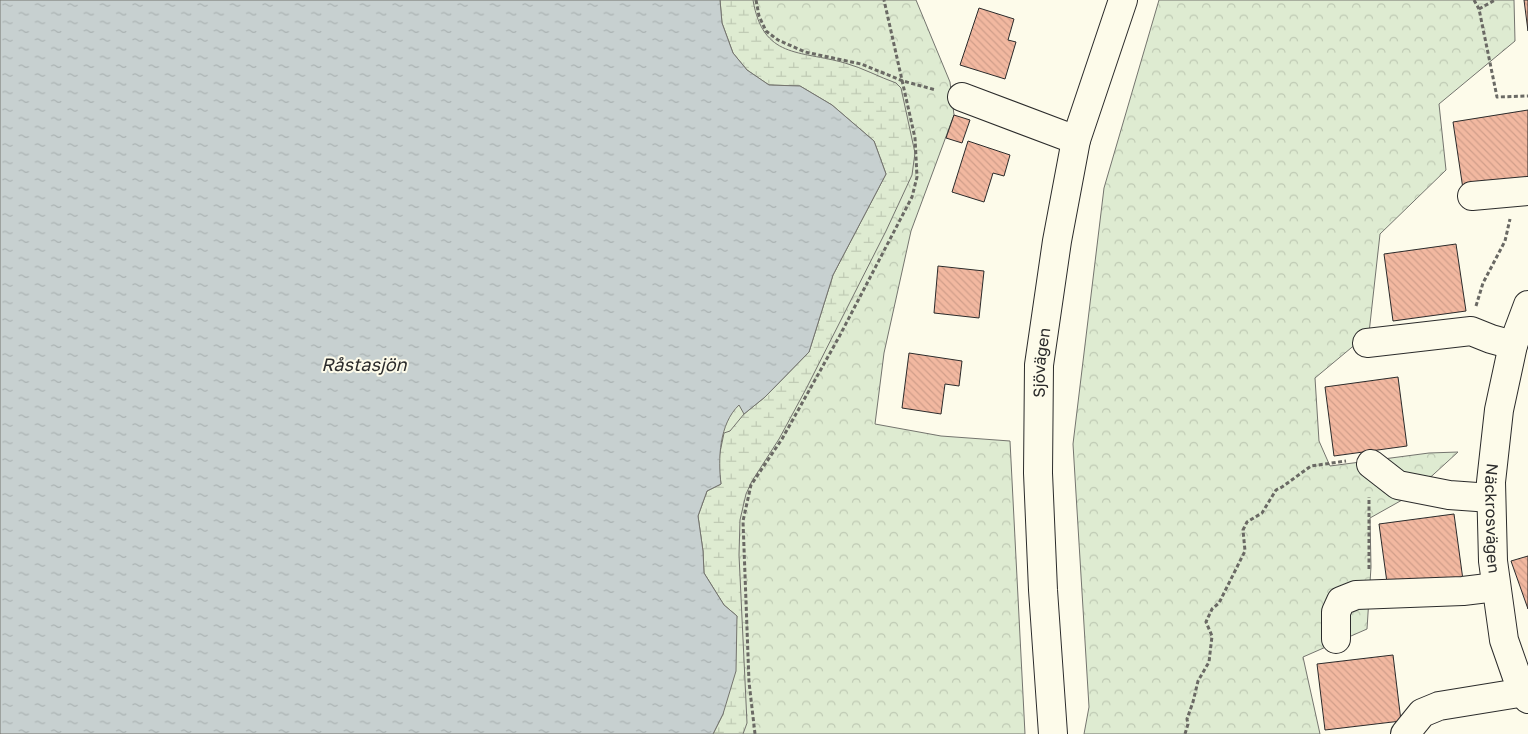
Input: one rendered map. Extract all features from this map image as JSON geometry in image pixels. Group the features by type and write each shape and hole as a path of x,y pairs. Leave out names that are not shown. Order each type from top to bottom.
{"street":[{"name":"Sjövägen","path":"1053,734 1043,590 1038,473 1039,365 1057,241 1076,140 1123,0"},
{"path":"962,97 1076,140"},
{"path":"1472,196 1519,192"},
{"name":"Näckrosvägen","path":"1526,696 1519,683 1504,640 1493,561 1491,482 1499,410 1513,345 1528,305"},
{"path":"1367,343 1471,331 1513,345"},
{"path":"1358,463 1398,485 1449,495 1491,498"},
{"path":"1336,639 1336,612 1341,601 1356,595 1454,592 1496,587"},
{"path":"1405,734 1422,713 1439,706 1526,696"}],"path":[{"path":"756,0 759,16 766,31 778,40 805,52 861,64 903,80 962,97"},
{"path":"755,734 749,682 743,521 751,485 792,422 839,337 912,197 917,177 915,138 884,0"},
{"path":"1474,0 1479,9 1497,97 1528,96"},
{"path":"1479,9 1495,0"},
{"path":"1471,331 1483,283 1505,241 1519,192"},
{"path":"1185,734 1188,724 1187,719 1198,682 1209,662 1212,636 1206,622 1212,609 1218,603 1244,551 1243,530 1247,522 1262,513 1276,490 1310,466 1358,463 1369,491 1367,594"}],"green space":[{"name":"Råstasjön","path":"0,0 916,0 950,82 954,115 911,231 884,353 875,424 941,436 1010,441 1025,734 0,734"},
{"path":"720,0 753,0 758,19 765,33 774,42 786,49 852,65 896,83 901,88 915,153 912,175 886,231 806,389 746,494 740,520 739,555 747,723 743,734 713,734 723,714 737,616 724,605 704,573 698,516 707,491 721,484 718,462 724,433 730,431 744,414 765,397 809,352 833,275 886,174 874,141 832,105 800,86 769,85 747,70 733,53 722,23"},
{"path":"1159,0 1514,0 1515,41 1439,104 1446,170 1380,234 1369,333 1315,378 1319,441 1330,466 1429,453 1458,452 1411,495 1370,518 1371,567 1367,629 1303,657 1320,734 1084,734 1089,707 1073,444 1104,188"}],"water":[{"name":"Råstasjön","path":"0,0 720,0 722,23 733,53 747,70 769,85 800,86 832,105 874,141 886,174 833,275 809,352 765,397 744,414 739,405 732,413 721,442 721,484 707,491 698,516 704,573 724,605 737,616 736,671 723,714 713,734 0,734"}],"building":[{"path":"1524,0 1528,0 1528,31"},
{"path":"979,8 1014,19 1008,40 1016,42 1005,79 960,65"},
{"path":"1528,110 1528,180 1463,189 1453,122"},
{"path":"954,115 970,120 962,143 946,138"},
{"path":"968,141 1010,155 1004,176 993,173 984,202 952,192"},
{"path":"1456,244 1466,311 1393,321 1384,254"},
{"path":"938,266 984,271 979,318 934,313"},
{"path":"909,353 962,361 959,386 945,384 941,414 902,408"},
{"path":"1398,377 1407,446 1334,456 1325,387"},
{"path":"1454,514 1463,580 1388,590 1379,524"},
{"path":"1528,556 1528,609 1511,561"},
{"path":"1393,655 1401,721 1325,730 1317,664"}]}
